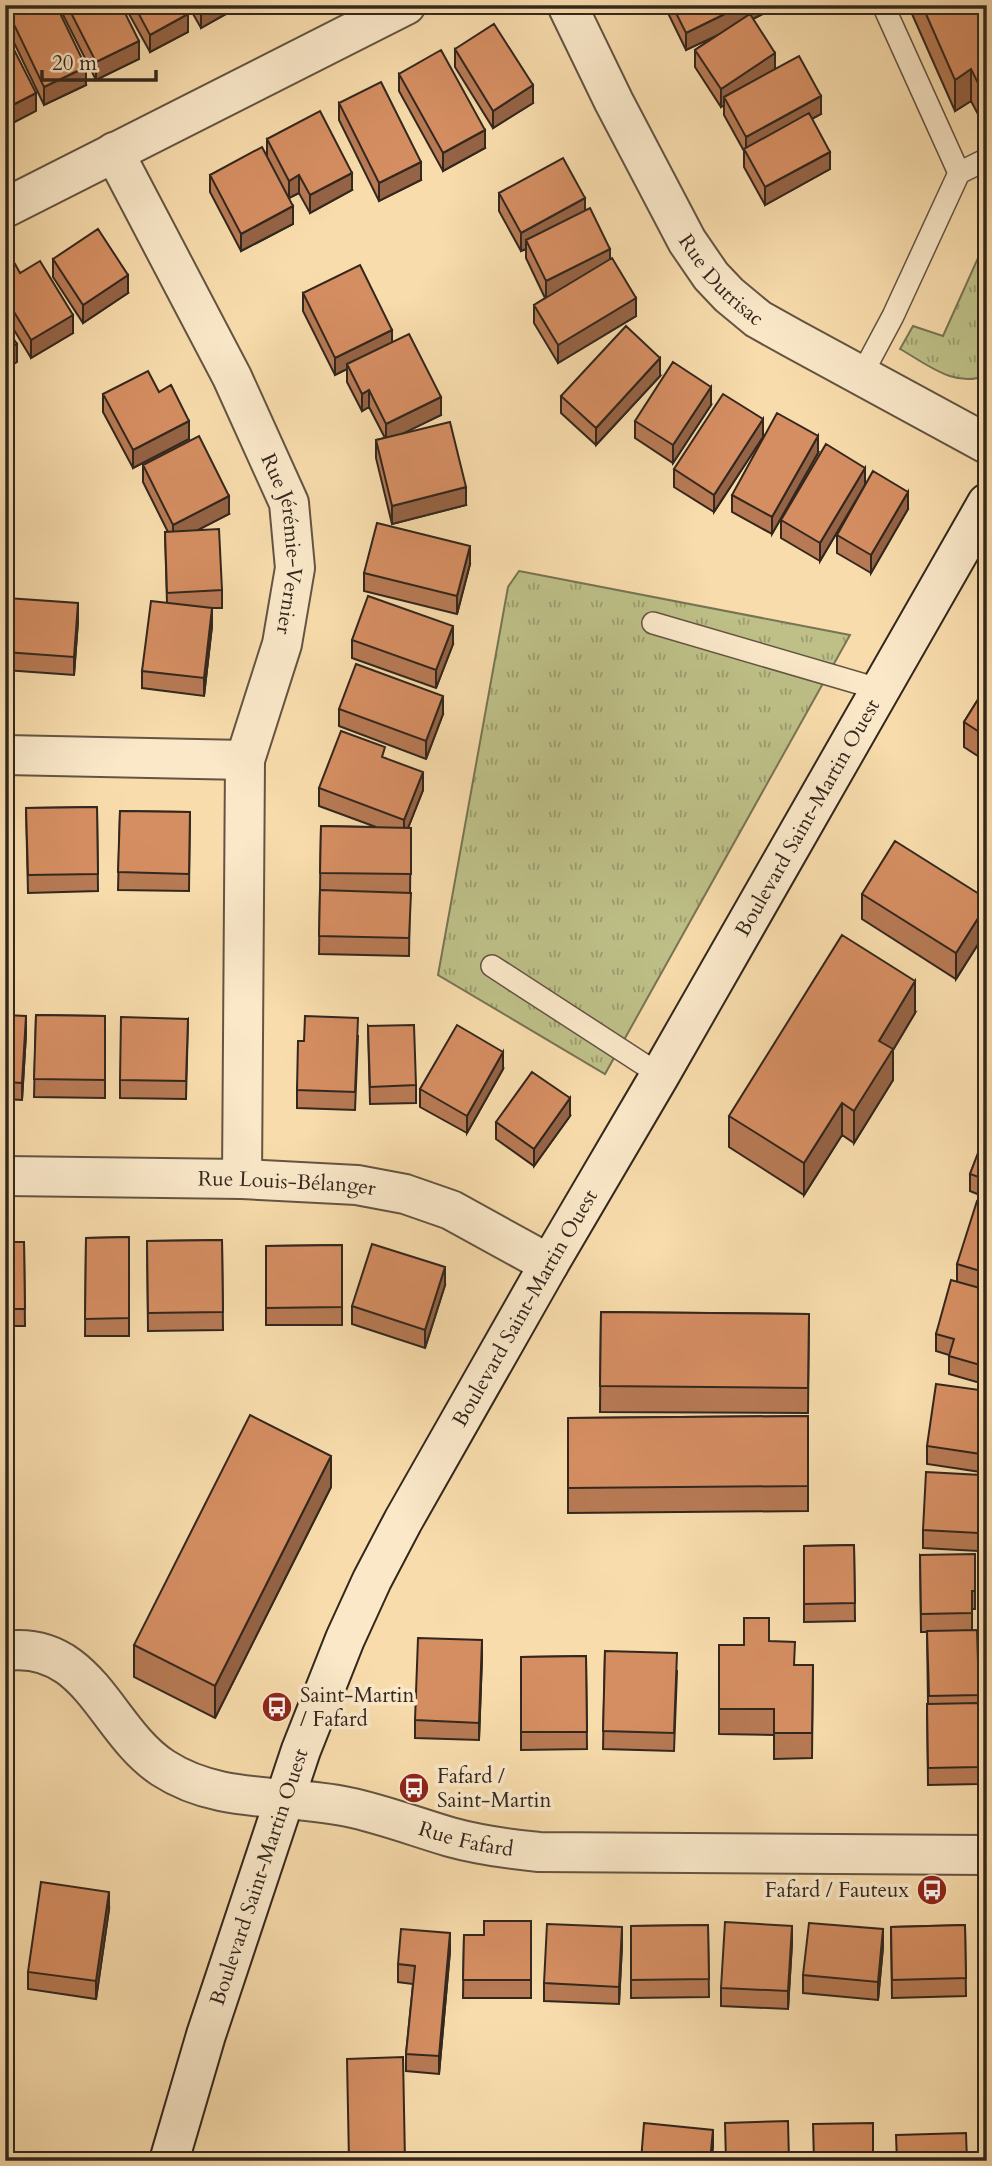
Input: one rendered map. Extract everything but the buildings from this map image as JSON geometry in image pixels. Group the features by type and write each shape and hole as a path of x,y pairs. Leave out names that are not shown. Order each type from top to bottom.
{"street":[{"path":"5,208 406,5"},
{"name":"Rue Dutrisac","path":"567,5 670,210 711,276 740,306 758,319 987,444"},
{"name":"Rue Jérémie-Vernier","path":"114,152 232,377 289,503 295,569 282,644 245,760 242,1179"},
{"name":"Boulevard Saint-Martin Ouest","path":"169,2161 206,2035 283,1800 345,1639 384,1556 987,503"},
{"path":"5,755 245,760"},
{"name":"Rue Louis-Bélanger","path":"5,1176 242,1179 357,1185 405,1194 459,1214 549,1264"},
{"name":"Rue Fafard","path":"5,1651 27,1649 46,1652 95,1690 127,1732 161,1767 184,1780 221,1792 347,1807 481,1844 539,1852 987,1855"}],"lane":[{"path":"883,5 959,173"},
{"path":"862,376 893,316 959,173 987,159"},
{"path":"653,623 881,690"},
{"path":"492,966 660,1075"}],"green space":[{"path":"987,238 987,375 975,379 953,377 931,368 900,349 913,326 943,336"},
{"path":"519,571 850,635 605,1074 438,975 508,587"}],"place":[{"name":"Saint-Martin / Fafard","path":"277,1707"},
{"name":"Fafard / Saint-Martin","path":"414,1788"},
{"name":"Fafard / Fauteux","path":"932,1890"}]}
